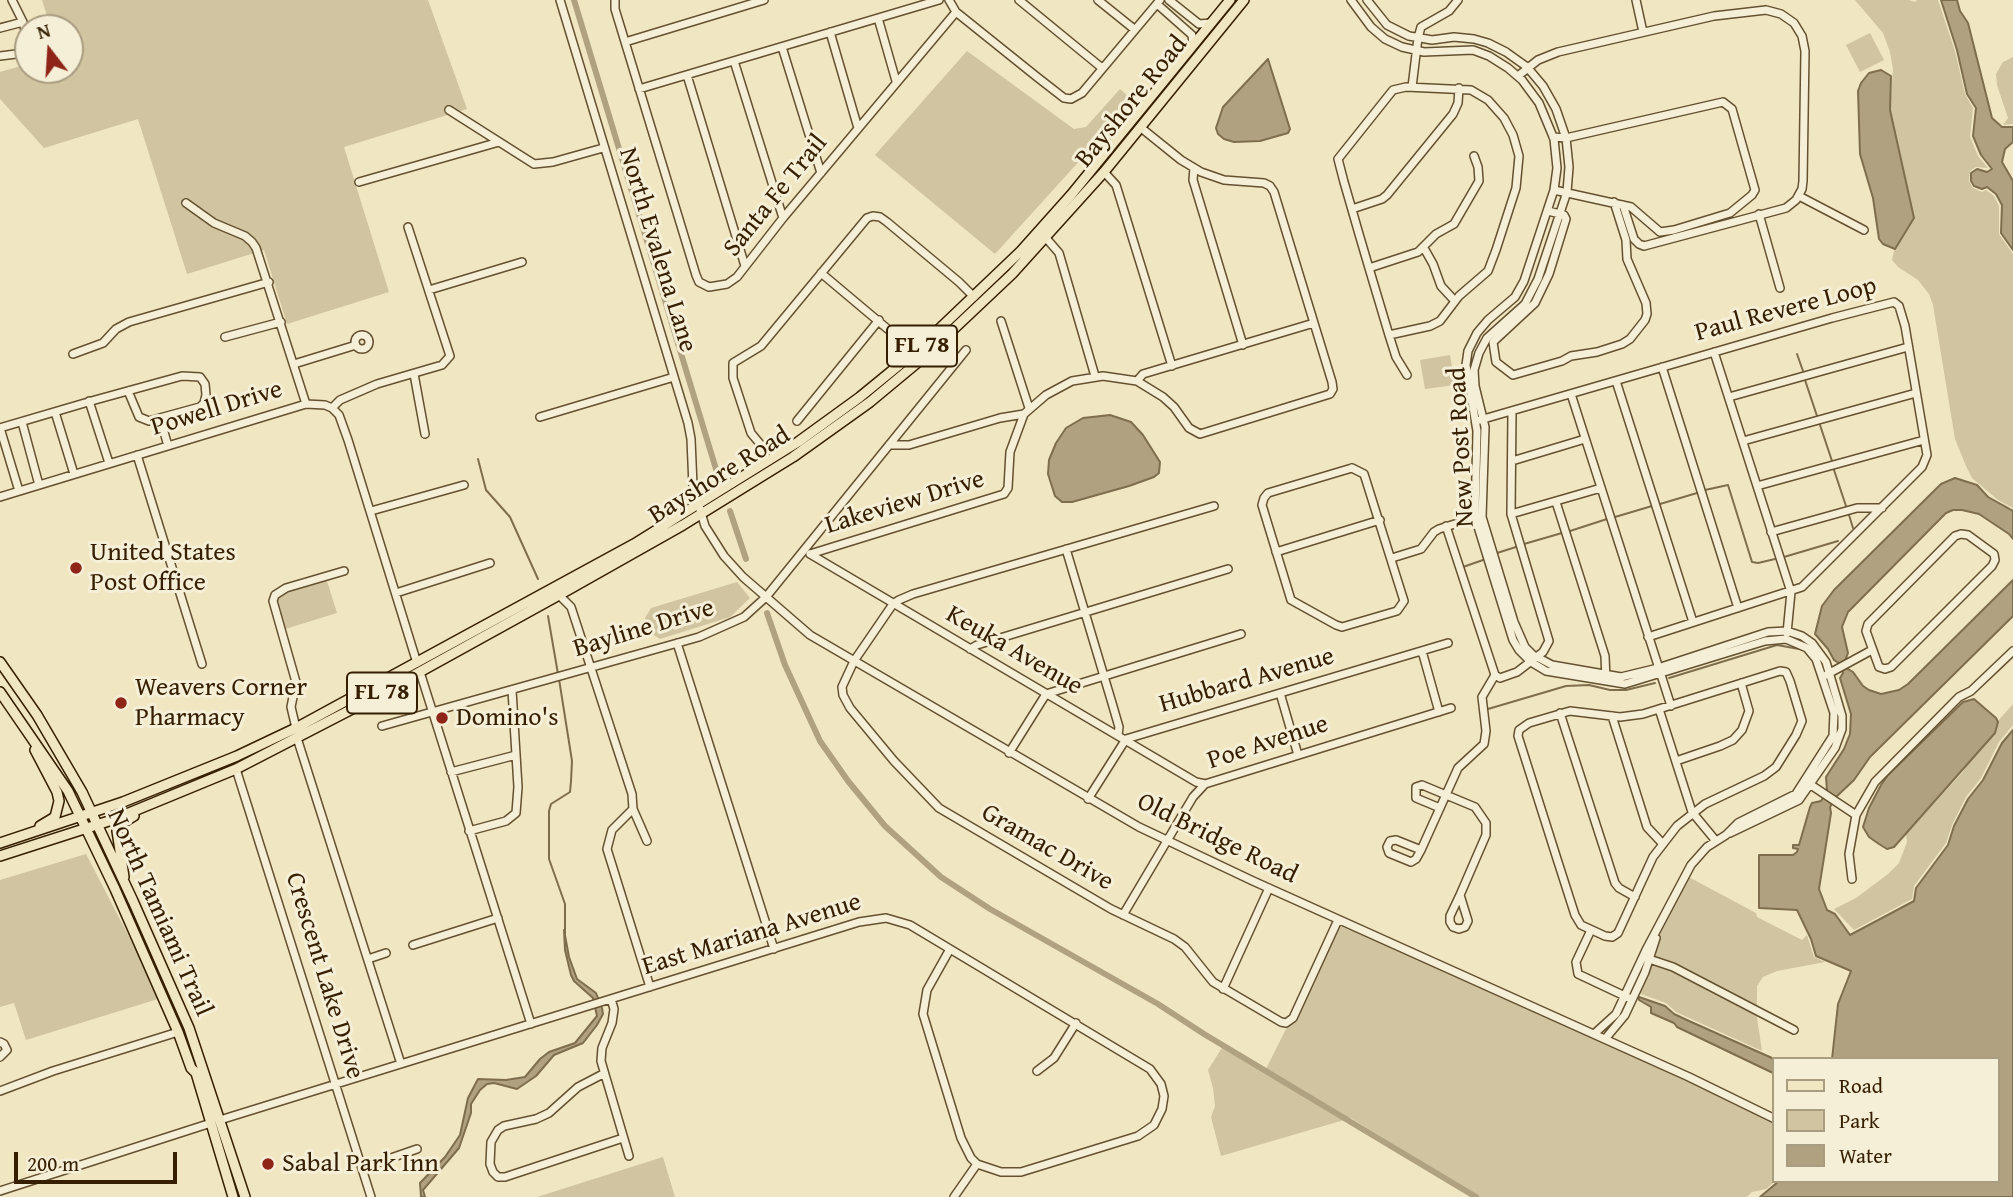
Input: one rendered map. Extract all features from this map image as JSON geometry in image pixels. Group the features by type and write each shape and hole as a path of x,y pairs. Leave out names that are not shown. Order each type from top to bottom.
{"main road":[{"name":"Bayshore Road","path":"86,815 346,713 349,708 518,607 701,509 798,442 860,397 915,352 1021,251 1230,0"},
{"name":"Bayshore Road","path":"97,825 236,769 297,733 559,595 793,457 852,415 923,358 974,312 1048,235 1104,172 1244,0"},
{"path":"1048,235 1051,217"},
{"path":"974,297 974,312"},
{"name":"North Tamiami Trail","path":"2,667 37,715 82,792 87,828 215,1122"},
{"name":"North Tamiami Trail","path":"0,692 68,791 97,825 124,883 185,1017 233,1197"},
{"path":"1,843 46,824 55,817 59,809 57,793 16,715"},
{"path":"124,883 119,827 163,800"},
{"name":"FL 78","path":"1,843 86,815"},
{"name":"FL 78","path":"0,856 97,825"},
{"path":"215,1122 228,1146 245,1197"}],"street":[{"name":"North Evalena Lane","path":"560,0 674,377 691,439 692,474 701,509"},
{"name":"Santa Fe Trail","path":"615,0 615,9 699,282 709,287 727,284 737,277 896,81 957,13"},
{"path":"625,42 764,0"},
{"path":"639,89 939,0"},
{"path":"949,0 957,13 1064,98 1077,97 1159,2 1192,35 1193,45"},
{"path":"1020,0 1102,68"},
{"path":"1098,0 1134,29"},
{"path":"1168,0 1199,24 1211,23"},
{"name":"New Post Road","path":"1351,0 1367,23 1385,39 1402,47 1416,51 1473,50 1489,56 1518,76 1539,103 1553,137 1556,161 1554,190 1518,292 1482,326 1471,345 1466,373 1480,420"},
{"name":"New Post Road","path":"1367,0 1382,20 1393,29 1418,38 1481,40 1527,67 1552,101 1566,138 1569,167 1567,192 1529,299 1516,314 1492,332 1479,353 1474,378 1480,420 1478,517 1520,638 1533,660"},
{"path":"1412,87 1421,27 1444,15 1458,0"},
{"path":"1636,0 1643,32"},
{"path":"1518,76 1527,67 1558,52 1714,16 1758,10 1781,14 1794,23 1802,36 1805,51 1803,181 1799,196 1786,208 1644,246 1634,239 1623,205"},
{"path":"878,18 896,81"},
{"path":"1385,39 1393,29"},
{"path":"830,32 858,128"},
{"path":"782,47 821,173"},
{"path":"734,61 783,218"},
{"path":"687,75 745,266"},
{"path":"1389,335 1435,324 1454,300 1488,271 1516,188 1520,164 1513,135 1500,111 1482,95 1459,88 1412,87 1393,90 1338,159 1369,268 1389,335 1396,357 1407,375"},
{"path":"1352,208 1387,195 1453,114 1458,103 1459,88"},
{"path":"1553,137 1566,138 1723,102 1732,109 1755,190 1730,214 1660,232 1638,210 1614,202 1554,190"},
{"path":"449,110 534,164 553,162 603,148"},
{"path":"889,445 909,445 1027,411 1065,384 1095,376 1137,381 1163,397 1189,428 1200,434 1330,394 1333,389 1332,382 1270,186 1264,183 1224,180 1194,168 1140,127"},
{"path":"359,183 499,142"},
{"path":"1369,268 1412,255 1424,248 1436,234 1454,224 1477,187 1480,175 1474,156"},
{"path":"1194,168 1193,180 1243,345"},
{"path":"1104,172 1116,185 1172,366"},
{"path":"1799,196 1864,230"},
{"path":"1548,211 1566,216 1549,274 1539,297 1513,325 1493,340 1496,362 1513,375 1523,374 1571,356 1622,344 1630,339 1645,320 1646,303 1627,259 1626,240 1614,202"},
{"path":"186,203 214,223 252,242 269,282 306,404"},
{"path":"1759,214 1780,288"},
{"path":"761,444 751,433 733,378 733,363 761,346 867,218 880,217 890,224 974,297"},
{"path":"408,227 450,356 442,365 366,388 340,400 332,408 342,422 371,511 531,1024"},
{"path":"1048,235 1059,253 1095,376"},
{"path":"1424,248 1441,286 1454,300"},
{"path":"429,290 522,262"},
{"path":"821,273 915,352"},
{"path":"73,354 103,343 116,329 129,322 269,282"},
{"name":"Paul Revere Loop","path":"1480,420 1894,302 1902,311 1927,455 1922,467 1802,587 1648,637"},
{"path":"797,421 879,320"},
{"path":"1001,321 1027,411"},
{"path":"225,337 281,322"},
{"path":"1137,381 1143,374 1314,323"},
{"path":"294,364 356,345"},
{"path":"1729,397 1908,347"},
{"name":"Bayline Drive","path":"382,726 709,634 736,622 766,597 807,553 966,350"},
{"path":"1714,352 1790,592 1786,635"},
{"path":"1662,367 1738,608"},
{"path":"414,373 425,435"},
{"path":"19,491 0,428 89,401 182,376 197,376 203,380 206,395 203,405 160,418 142,420 128,391"},
{"path":"540,418 674,377"},
{"path":"1616,381 1693,622"},
{"path":"1743,441 1916,393"},
{"path":"1571,394 1671,706"},
{"path":"89,401 109,463"},
{"name":"Powell Drive","path":"0,497 306,404 332,408"},
{"name":"Lakeview Drive","path":"807,553 1004,494 1008,488 1010,452 1027,411"},
{"path":"55,412 74,474"},
{"path":"1446,526 1494,675 1500,678 1512,674 1533,660 1547,647 1549,641 1511,514 1512,412"},
{"path":"160,418 168,446"},
{"path":"22,422 39,485"},
{"path":"1512,461 1585,439"},
{"path":"1757,486 1924,440"},
{"path":"137,455 202,664"},
{"path":"1352,468 1359,469 1364,474 1380,520 1404,601 1402,607 1388,614 1342,627 1291,600 1262,505 1268,494 1352,468"},
{"path":"371,511 464,485"},
{"path":"1511,514 1601,488"},
{"path":"1556,502 1605,656 1606,679"},
{"path":"893,604 913,594 1214,506"},
{"path":"1771,532 1857,508 1882,508"},
{"name":"Old Bridge Road","path":"701,509 705,526 724,556 804,631 1088,799 1167,841 1772,1118"},
{"path":"1392,558 1421,549 1434,532 1446,526 1478,517"},
{"path":"1276,552 1380,520"},
{"path":"1968,535 1994,554 1992,566 1891,667 1879,667 1872,650 1866,631 1868,624 1955,536 1968,535"},
{"path":"1066,549 1119,727 1118,735"},
{"name":"Keuka Avenue","path":"807,553 1196,782 1205,784"},
{"path":"396,593 490,563"},
{"path":"970,649 1228,569"},
{"path":"344,571 286,588 275,595 273,601 296,682 291,707 297,733 401,1064"},
{"path":"559,595 571,607 632,794 634,809 647,841"},
{"name":"Gramac Drive","path":"893,604 854,661 842,687 846,703 929,801 1049,874 1123,915 1180,942 1208,979 1280,1022 1286,1023 1293,1018 1338,920"},
{"path":"1533,660 1606,679 1629,677 1659,671 1768,632 1802,636 1824,657 1826,675 1841,709 1842,729 1835,748 1808,783 1790,798 1738,823 1702,852 1686,871 1661,920 1621,1021 1605,1039"},
{"path":"1009,753 1045,694 1241,634"},
{"path":"677,643 774,949"},
{"name":"Hubbard Avenue","path":"1126,739 1448,643"},
{"path":"1826,675 1872,650"},
{"path":"1422,651 1439,712"},
{"path":"1852,878 1849,854 1856,815 1870,789 1885,769 1959,697 1971,691 2013,651"},
{"path":"1780,671 1786,672 1801,715 1801,726 1781,759 1770,772 1692,812 1662,843 1649,864 1618,933 1612,937 1605,936 1577,921 1518,736 1519,730 1523,725 1578,710 1612,716 1635,715 1741,683 1780,671"},
{"path":"1420,850 1458,768 1484,744 1486,731 1482,697 1494,675"},
{"path":"1675,761 1726,743 1742,730 1749,711 1741,683"},
{"path":"469,831 506,821 516,813 518,807 512,690"},
{"path":"1280,693 1298,755"},
{"name":"Poe Avenue","path":"1123,915 1193,797 1205,784 1451,708"},
{"path":"1659,709 1692,812 1716,841"},
{"path":"1560,713 1615,883 1635,897"},
{"path":"1612,716 1645,822 1650,833 1662,843"},
{"path":"1088,799 1126,739"},
{"path":"451,772 516,755"},
{"name":"Crescent Lake Drive","path":"236,769 371,1197"},
{"path":"1808,783 1856,815"},
{"path":"1440,808 1416,798 1416,787 1422,785 1475,807 1486,823 1486,835 1460,894"},
{"path":"634,809 612,830 607,849 650,987"},
{"path":"1223,989 1269,888"},
{"path":"413,945 498,918"},
{"name":"East Mariana Avenue","path":"0,1191 336,1084 879,918 904,922 1076,1023 1139,1061 1155,1074 1161,1084 1163,1109 1158,1120 1138,1136 1021,1171 1001,1172 977,1164"},
{"path":"1591,930 1576,962 1578,974 1628,998"},
{"path":"950,949 927,990 923,1014 961,1138 977,1164 954,1197"},
{"path":"368,959 386,953"},
{"path":"1646,958 1694,978 1794,1030"},
{"path":"1594,1034 1612,1020 1628,998"},
{"path":"611,999 614,1009 612,1023 600,1055 603,1074 629,1156"},
{"path":"1037,1071 1054,1058 1076,1023"},
{"path":"0,1091 53,1071 178,1032"},
{"path":"0,1042 7,1050 0,1057"},
{"path":"603,1074 578,1087 549,1113 498,1130 491,1142 490,1164 498,1177 505,1177 623,1138"},
{"path":"362,1168 417,1149"}],"green space":[{"path":"42,0 428,0 467,109 344,147 389,292 287,324 264,250 187,274 138,119 44,148 0,99 0,72 14,68 14,84 84,84 84,14 46,14"},
{"path":"1855,0 1938,0 1955,51 1965,94 1973,108 1970,137 1978,156 1988,168 1976,167 1970,171 1969,181 1973,188 1982,192 1986,190 1994,196 1999,206 1999,234 2013,254 2013,508 1998,500 1972,478 1966,466 1955,439 1933,305 1929,294 1918,280 1892,260 1894,251 1914,218 1890,110 1893,69 1883,33"},
{"path":"1870,33 1884,60 1860,72 1846,45"},
{"path":"967,51 1074,129 1086,127 1120,89 1131,99 1092,147 995,254 875,155"},
{"path":"2013,57 2013,124 2003,125 2008,118 1996,74 2003,62"},
{"path":"1450,355 1455,385 1425,389 1420,360"},
{"path":"326,578 337,613 282,630 276,606 278,596"},
{"path":"737,582 750,598 730,617 660,639 649,632 645,618 651,608"},
{"path":"2013,704 2013,725 1999,742 1981,778 1966,797 1946,843 1914,886 1912,899 1854,930 1834,909 1856,898 1899,863 1907,842 1906,834 1962,773"},
{"path":"86,854 140,958 158,999 26,1040 14,1003 0,1007 0,880"},
{"path":"1683,874 1802,940 1807,935 1814,957 1825,962 1777,971 1763,977 1757,986 1757,1018 1762,1051 1676,1012 1666,1003 1641,994 1636,997 1637,1000 1627,996"},
{"path":"1338,925 1529,1003 1772,1123 1773,1183 1747,1197 1475,1197 1351,1118 1221,1156 1211,1117 1215,1106 1208,1070 1223,1046 1266,1069"},
{"path":"663,1157 675,1197 537,1197"}],"water":[{"path":"1941,0 1957,0 1968,23 1992,118 2002,127 2013,127 2013,142 2005,149 2002,162 2013,181 2013,250 2001,233 2002,205 1996,194 1987,187 1982,189 1974,186 1971,181 1971,173 1977,169 1987,172 1992,169 1981,155 1973,136 1976,108 1967,94"},
{"path":"1268,59 1290,129 1288,133 1260,141 1234,142 1224,139 1216,128 1223,107"},
{"path":"1881,70 1891,76 1890,110 1914,218 1895,249 1883,244 1879,239 1873,198 1860,154 1858,91 1869,73"},
{"path":"1110,415 1131,422 1143,435 1160,462 1159,473 1129,486 1072,502 1062,502 1055,496 1048,474 1049,460 1056,443 1066,428 1083,418"},
{"path":"1955,478 1977,485 1988,497 2013,511 2013,539 1979,514 1962,510 1946,513 1848,612 1842,627 1848,653 1845,661 1848,669 1869,690 1881,694 1899,690 2013,580 2013,616 1870,757 1854,780 1836,797 1830,807 1819,889 1827,910 1835,914 1850,935 1914,901 1916,888 1948,845 1968,799 1983,780 2002,743 2013,730 2013,1197 1760,1197 1777,1183 1999,1183 1999,1057 1832,1057 1838,1004 1851,971 1816,956 1797,910 1759,908 1759,855 1793,855 1797,852 1798,849 1793,848 1793,845 1799,845 1810,807 1812,803 1821,801 1827,791 1826,777 1850,734 1851,714 1840,678 1843,673 1840,664 1815,634 1822,606 1834,590 1941,484"},
{"path":"1974,699 1996,718 1998,722 1995,733 1894,847 1887,849 1869,837 1863,827 1869,808 1888,775 1963,702"},
{"path":"564,930 577,979 596,993 603,1014 583,1043 554,1055 536,1076 517,1089 494,1083 487,1084 480,1090 471,1104 471,1113 459,1148 423,1190 425,1197 421,1197 420,1183 445,1157 460,1135 468,1098 478,1079 506,1080 525,1077 549,1052 575,1043 597,1016 593,998 571,975"},
{"path":"1639,997 1665,1006 1674,1014 1772,1058 1772,1073 1651,1013 1651,1007 1639,1000"}],"waterway":[{"path":"574,0 719,479"},
{"path":"1797,354 1803,371"},
{"path":"1805,380 1817,416"},
{"path":"1820,425 1832,461"},
{"path":"478,459 486,490 510,517 538,579"},
{"path":"1834,470 1846,506"},
{"path":"1705,490 1728,485 1752,562 1775,559"},
{"path":"1660,504 1697,493"},
{"path":"1615,517 1652,506"},
{"path":"730,511 746,559"},
{"path":"1849,515 1853,528"},
{"path":"1570,531 1607,519"},
{"path":"1524,544 1562,533"},
{"path":"1784,557 1838,541"},
{"path":"1497,553 1516,547"},
{"path":"1463,567 1483,560"},
{"path":"767,613 785,665 820,741 885,826 941,877 990,909 1158,1004 1476,1197"},
{"path":"548,616 558,674"},
{"path":"1669,678 1777,645 1799,649"},
{"path":"559,679 572,761 571,781 570,792 551,804 549,811 549,859 565,904 565,939"},
{"path":"1488,709 1566,686 1589,685 1610,690 1626,690 1655,683"}],"place":[{"name":"United States Post Office","path":"76,568"},
{"name":"Weavers Corner Pharmacy","path":"121,703"},
{"name":"Domino's","path":"442,718"},
{"name":"Sabal Park Inn","path":"268,1164"}]}
